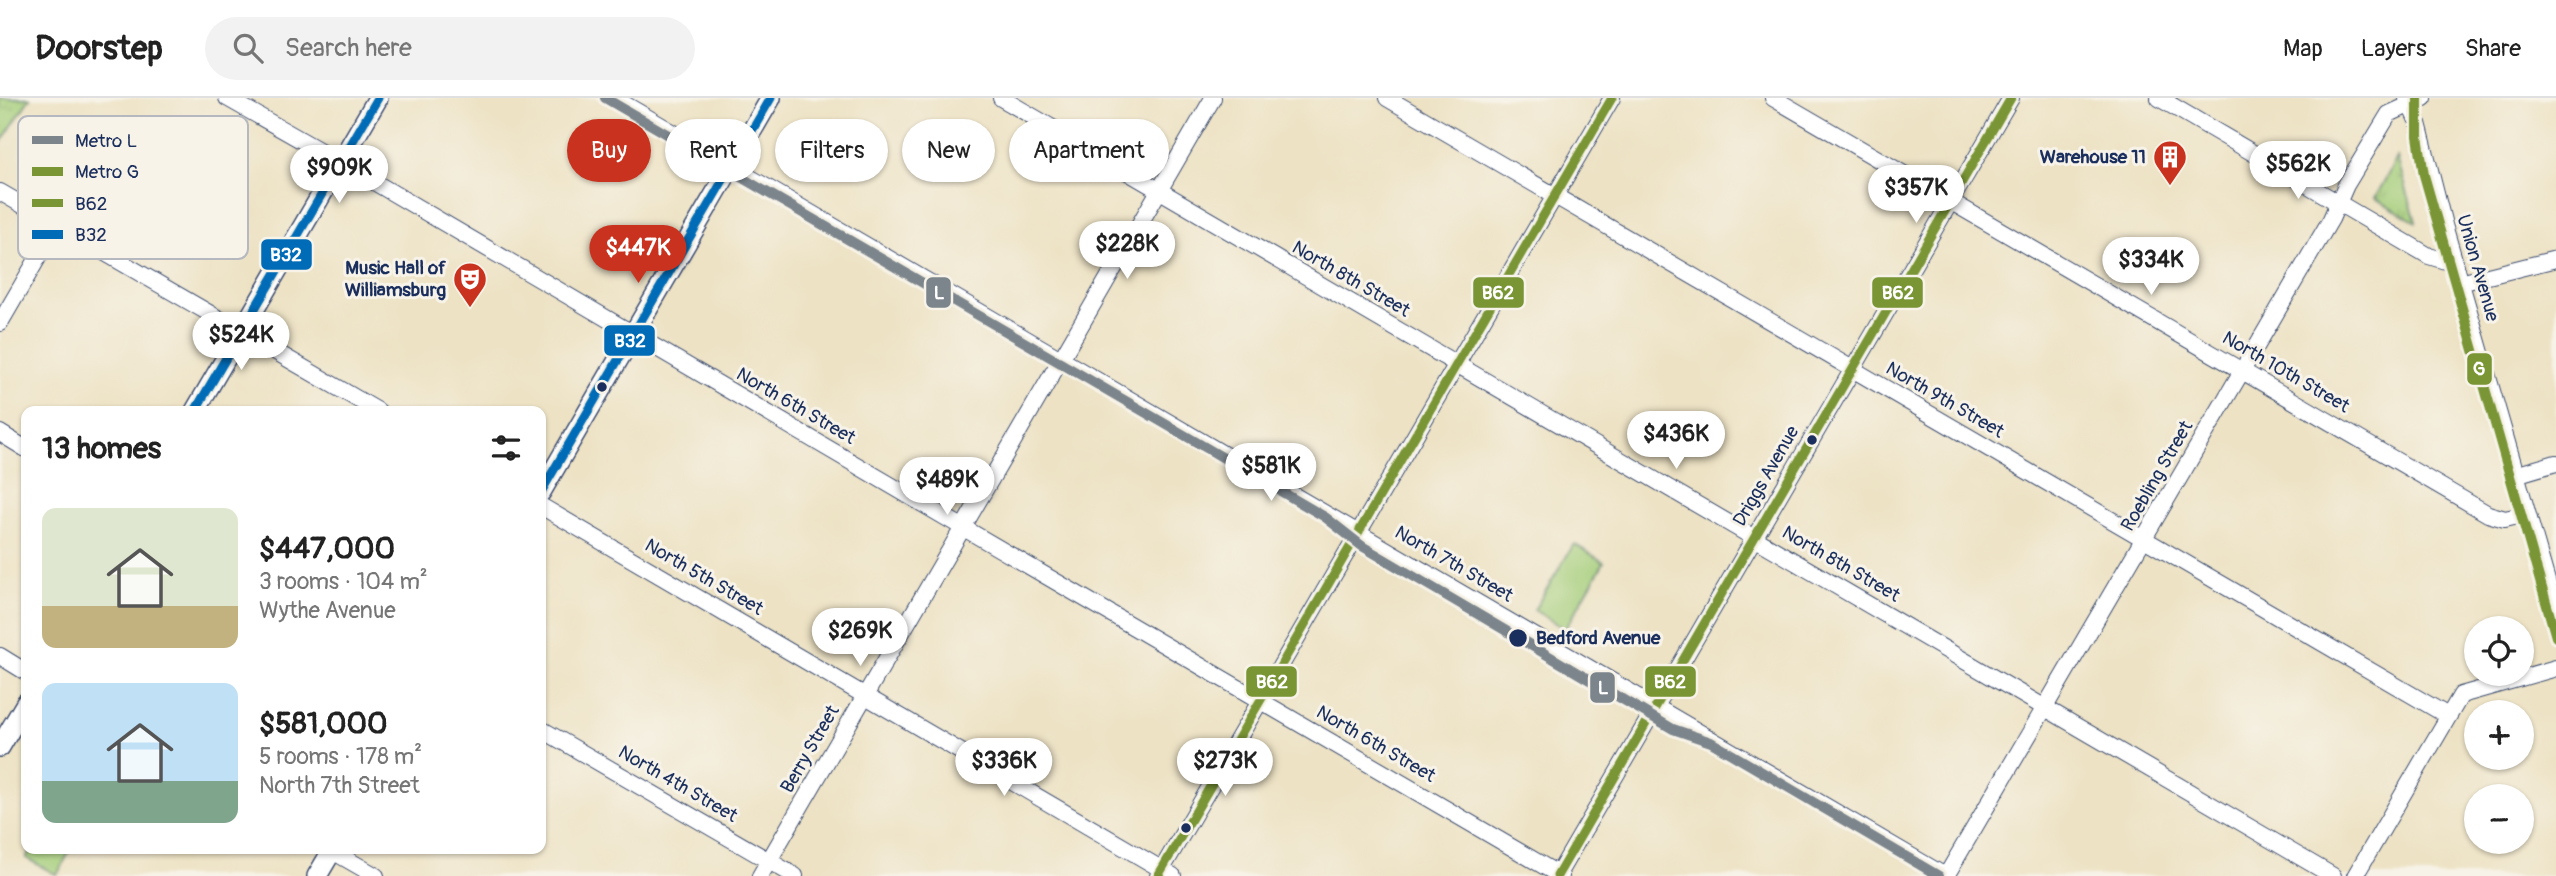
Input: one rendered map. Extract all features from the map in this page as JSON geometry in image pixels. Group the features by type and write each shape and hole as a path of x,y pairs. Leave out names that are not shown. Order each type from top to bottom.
{"main road":[{"path":"198,406 378,98"},
{"path":"759,119 771,98"},
{"path":"546,483 722,182"},
{"path":"0,747 21,711"},
{"path":"317,876 329,854"}],"street":[{"name":"North 6th Street","path":"227,98 1559,875"},
{"name":"North 7th Street","path":"614,98 665,128"},
{"name":"North 8th Street","path":"1001,98 2333,876"},
{"name":"Berry Street","path":"760,876 1213,98"},
{"name":"North 9th Street","path":"1387,98 2448,716"},
{"path":"1164,874 1260,701 1612,98"},
{"name":"North 10th Street","path":"1773,98 2488,514 2505,519 2527,514"},
{"name":"Driggs Avenue","path":"1559,875 2011,98"},
{"path":"2159,98 2429,257 2455,264"},
{"name":"Roebling Street","path":"1946,876 2331,219 2346,185 2389,114 2413,100"},
{"name":"Union Avenue","path":"2413,100 2460,283 2556,612"},
{"name":"North 7th Street","path":"758,182 1946,876"},
{"path":"0,192 18,202"},
{"path":"2460,283 2556,258"},
{"path":"0,323 37,259"},
{"path":"115,259 368,406"},
{"path":"0,433 21,446"},
{"path":"2515,475 2556,463"},
{"name":"North 5th Street","path":"546,509 1164,874"},
{"path":"0,656 21,669"},
{"path":"2355,876 2461,695 2556,668"},
{"name":"North 4th Street","path":"546,732 795,876"},
{"path":"340,854 376,876"}],"green space":[{"path":"0,98 30,98 18,116 0,144"},
{"path":"2397,158 2416,221 2416,222 2375,198"},
{"path":"1574,544 1604,562 1565,629 1534,610"},
{"path":"28,854 68,854 57,875 26,858"}],"metro line":[{"name":"L","path":"605,98 1325,517 1362,546 1673,729 1711,742 1939,876"},
{"name":"G","path":"2418,98 2418,136 2424,175 2556,637"}],"transit line":[{"name":"B32","path":"198,406 378,98"},
{"name":"B32","path":"546,483 771,98"},
{"name":"B62","path":"1158,876 1612,98"},
{"name":"B62","path":"1557,876 2011,98"}],"place":[{"name":"Warehouse 11","path":"2170,187"},
{"name":"Music Hall of Williamsburg","path":"470,309"},
{"name":"Bedford Avenue","path":"1518,638"}]}
